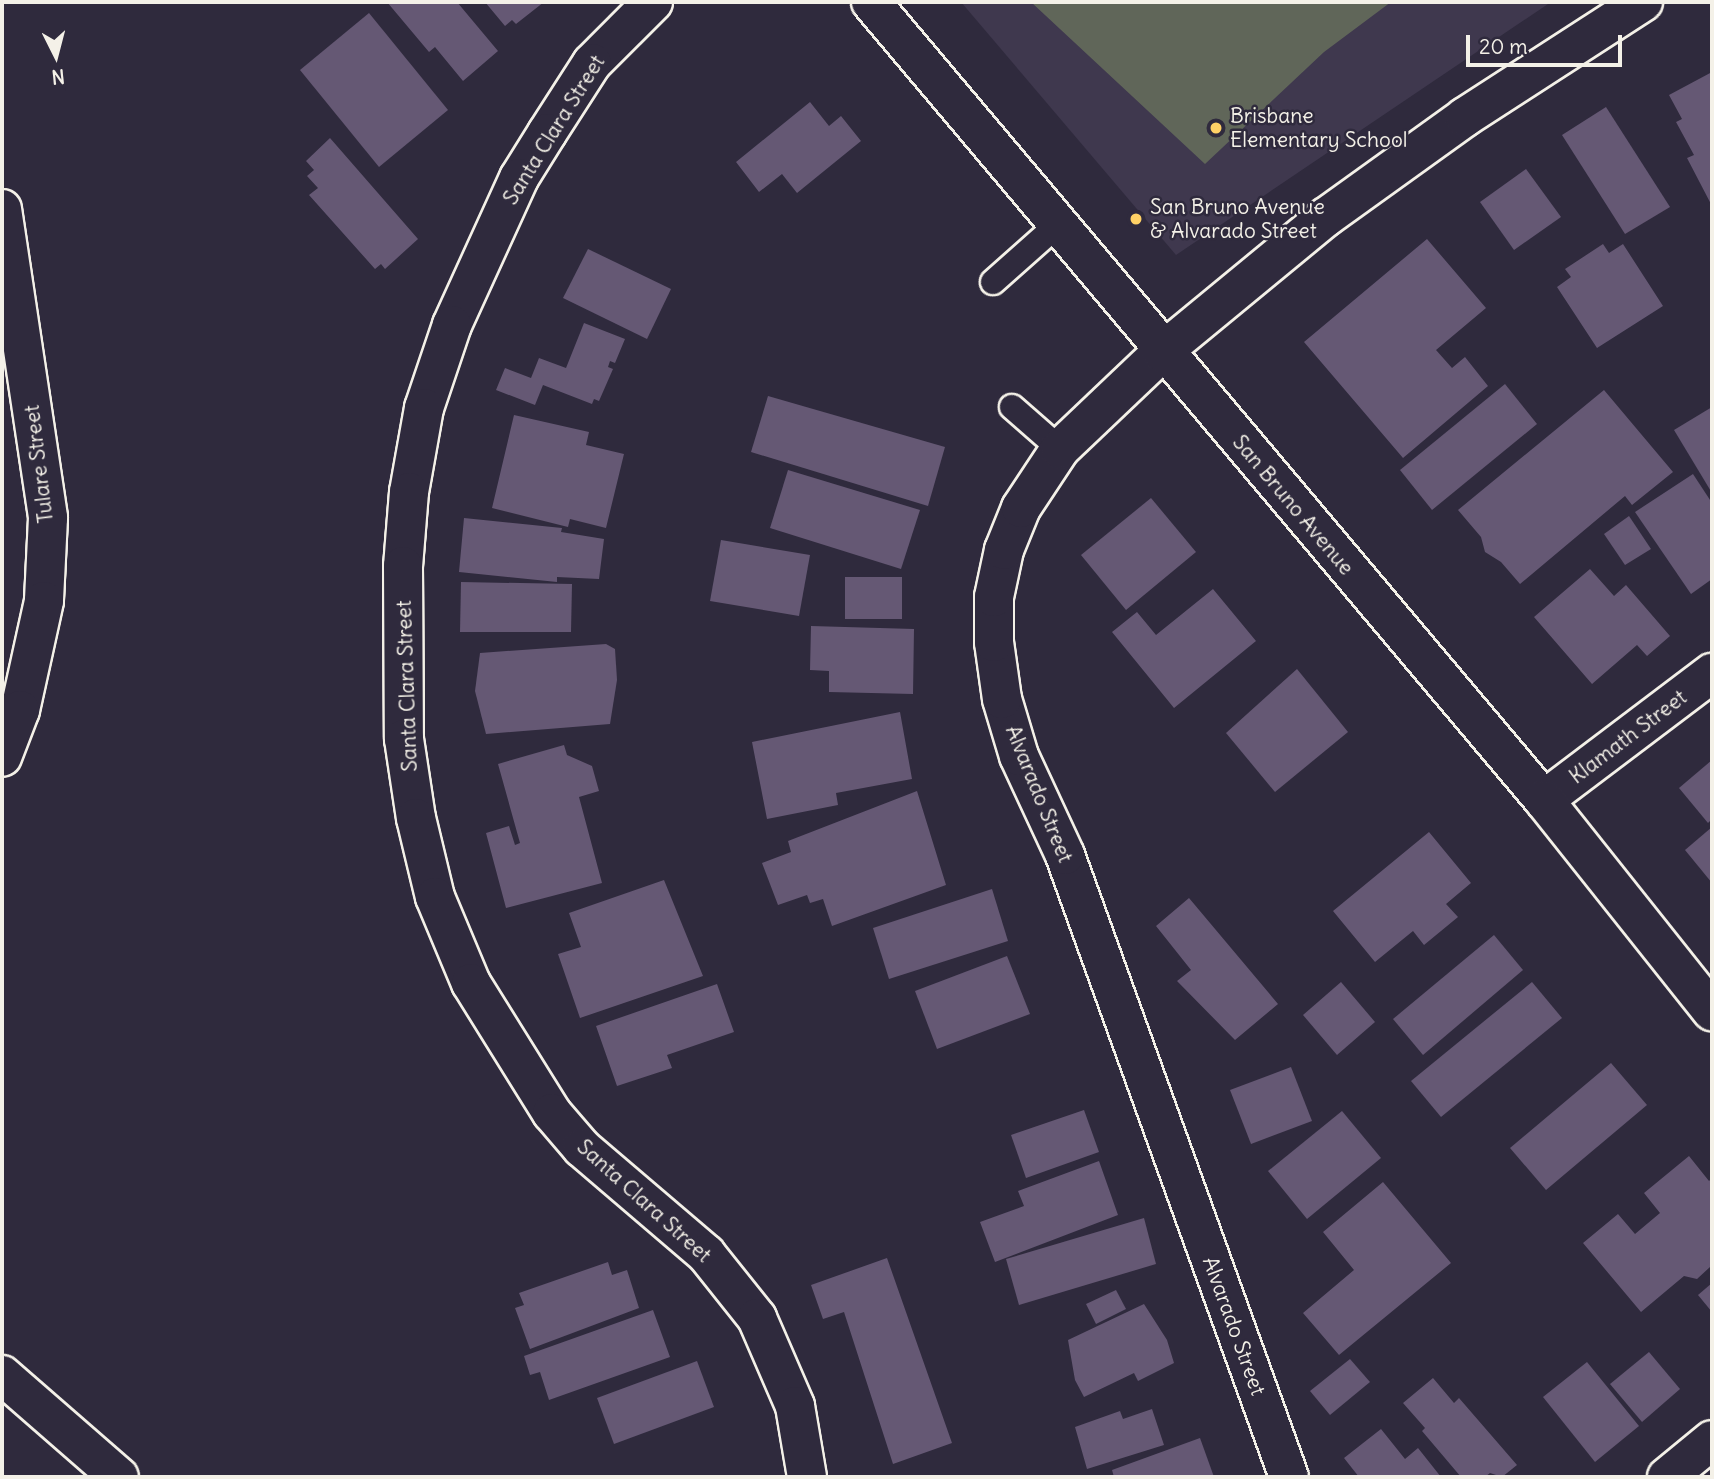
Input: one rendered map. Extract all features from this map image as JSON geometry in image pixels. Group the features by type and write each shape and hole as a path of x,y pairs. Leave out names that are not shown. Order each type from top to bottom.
{"street":[{"name":"Santa Clara Street","path":"653,2 592,63 519,178 448,337 424,408 409,492 403,566 404,739 416,818 435,897 471,983 552,1113 582,1148 706,1254 757,1318 795,1406 807,1477"},
{"name":"San Bruno Avenue","path":"871,2 1162,352 1544,800 1712,1012"},
{"name":"Alvarado Street","path":"1289,1477 1065,855 1019,756 1002,699 994,642 994,597 1004,550 1021,508 1060,449 1162,352 1326,217 1465,117 1643,2"},
{"name":"Tulare Street","path":"2,209 15,381 48,518 44,601 20,710 2,757"},
{"name":"Klamath Street","path":"1544,800 1712,673"},
{"path":"2,1375 118,1477"},
{"path":"1667,1477 1712,1440"}],"lane":[{"path":"993,282 1056,226"},
{"path":"1012,407 1060,449"}],"shaded area":[{"name":"Brisbane Elementary School","path":"961,2 1551,2 1176,255"}],"green space":[{"path":"1031,2 1391,2 1324,52 1205,164"}],"building":[{"path":"387,2 457,2 498,51 463,81 435,47 429,52"},
{"path":"485,2 544,2 516,24 512,20 505,26"},
{"path":"369,13 448,110 379,167 300,70"},
{"path":"1712,72 1712,206 1687,158 1694,155 1676,122 1682,119 1669,95"},
{"path":"810,102 829,126 841,116 861,141 797,193 782,174 759,192 736,162"},
{"path":"1606,107 1670,207 1625,234 1562,135"},
{"path":"330,138 418,239 385,269 381,264 375,269 309,195 318,188 307,176 314,170 306,161"},
{"path":"1526,169 1561,217 1514,250 1480,202"},
{"path":"1427,239 1486,308 1436,350 1452,368 1465,357 1488,386 1403,458 1304,342"},
{"path":"1603,244 1609,253 1623,244 1663,306 1597,348 1557,287 1571,277 1565,269"},
{"path":"588,249 671,289 647,339 563,298"},
{"path":"584,323 625,339 615,363 610,361 608,367 613,369 599,401 594,399 592,404 543,385 535,405 496,390 505,368 531,378 539,358 566,368"},
{"path":"1505,384 1537,424 1432,510 1400,470"},
{"path":"1604,390 1673,472 1632,505 1625,496 1520,584 1501,562 1485,552 1481,537 1458,510"},
{"path":"768,396 945,447 928,506 751,452"},
{"path":"1712,407 1712,493 1674,430"},
{"path":"514,415 589,432 586,445 624,454 606,528 570,519 568,527 492,508"},
{"path":"788,470 920,510 901,569 770,528"},
{"path":"1693,474 1712,503 1712,579 1691,594 1635,512"},
{"path":"1151,498 1196,552 1126,610 1081,555"},
{"path":"1629,516 1651,549 1625,565 1604,534"},
{"path":"464,518 562,528 561,532 604,539 599,579 557,577 557,582 459,572"},
{"path":"721,540 810,555 799,616 710,601"},
{"path":"1590,569 1614,596 1626,585 1670,636 1647,656 1637,645 1592,684 1534,617"},
{"path":"845,577 902,577 902,619 845,619"},
{"path":"461,582 572,584 571,632 460,632"},
{"path":"1213,589 1256,641 1174,708 1112,632 1137,612 1156,635"},
{"path":"811,626 914,629 913,694 829,692 829,671 810,670"},
{"path":"606,644 615,649 617,680 610,724 486,734 475,691 480,653"},
{"path":"1297,669 1348,732 1275,792 1226,733"},
{"path":"900,712 912,779 836,793 838,805 767,819 752,742"},
{"path":"564,745 567,755 592,766 599,791 579,797 602,883 506,908 486,833 509,826 515,845 520,843 498,764"},
{"path":"1712,760 1712,819 1708,823 1679,788"},
{"path":"917,791 946,885 832,926 823,899 810,903 807,895 778,905 762,863 791,852 788,841"},
{"path":"1712,827 1712,883 1685,850"},
{"path":"1429,832 1471,883 1446,904 1458,917 1424,945 1413,931 1375,962 1333,911"},
{"path":"664,880 703,976 580,1018 558,954 581,947 569,913"},
{"path":"992,889 1008,941 889,979 873,928"},
{"path":"1189,898 1278,1004 1235,1040 1177,981 1191,970 1156,926"},
{"path":"1494,935 1523,970 1423,1055 1393,1019"},
{"path":"1007,956 1030,1014 937,1049 915,991"},
{"path":"1341,982 1375,1022 1337,1055 1303,1015"},
{"path":"1532,982 1562,1018 1441,1117 1411,1081"},
{"path":"717,984 734,1032 667,1055 672,1068 617,1086 596,1026"},
{"path":"1611,1063 1647,1105 1546,1190 1510,1148"},
{"path":"1291,1067 1312,1121 1251,1144 1230,1090"},
{"path":"1084,1110 1099,1152 1026,1178 1011,1135"},
{"path":"1342,1111 1381,1158 1307,1219 1268,1171"},
{"path":"1689,1156 1709,1181 1712,1178 1710,1267 1697,1279 1684,1276 1641,1312 1583,1243 1618,1214 1635,1234 1660,1213 1644,1193"},
{"path":"1099,1161 1118,1215 995,1262 980,1222 1024,1206 1018,1191"},
{"path":"1383,1182 1451,1263 1339,1355 1303,1313 1354,1270 1323,1232"},
{"path":"1144,1218 1156,1264 1019,1305 1006,1259"},
{"path":"887,1258 952,1443 893,1464 844,1312 823,1319 811,1285"},
{"path":"608,1262 612,1275 627,1270 639,1308 530,1349 515,1308 524,1305 519,1293"},
{"path":"1712,1283 1712,1312 1698,1295"},
{"path":"1116,1290 1126,1309 1096,1324 1086,1304"},
{"path":"1144,1304 1167,1340 1174,1363 1138,1381 1134,1373 1084,1397 1075,1380 1068,1340"},
{"path":"653,1310 670,1357 549,1400 540,1372 530,1375 524,1356"},
{"path":"1649,1352 1680,1389 1642,1422 1610,1384"},
{"path":"1350,1359 1370,1382 1330,1415 1310,1391"},
{"path":"697,1361 714,1407 614,1444 597,1398"},
{"path":"1587,1362 1639,1426 1595,1462 1543,1397"},
{"path":"1433,1378 1454,1403 1459,1398 1517,1465 1502,1477 1490,1473 1485,1477 1461,1477 1422,1431 1425,1428 1403,1403"},
{"path":"1152,1409 1164,1445 1087,1469 1075,1427 1120,1411 1123,1419"},
{"path":"1381,1429 1405,1459 1418,1448 1441,1477 1359,1477 1344,1458"},
{"path":"1200,1438 1214,1477 1114,1477 1112,1470"}],"place":[{"name":"Brisbane Elementary School","path":"1216,128"},
{"name":"San Bruno Avenue & Alvarado Street","path":"1136,219"}]}
